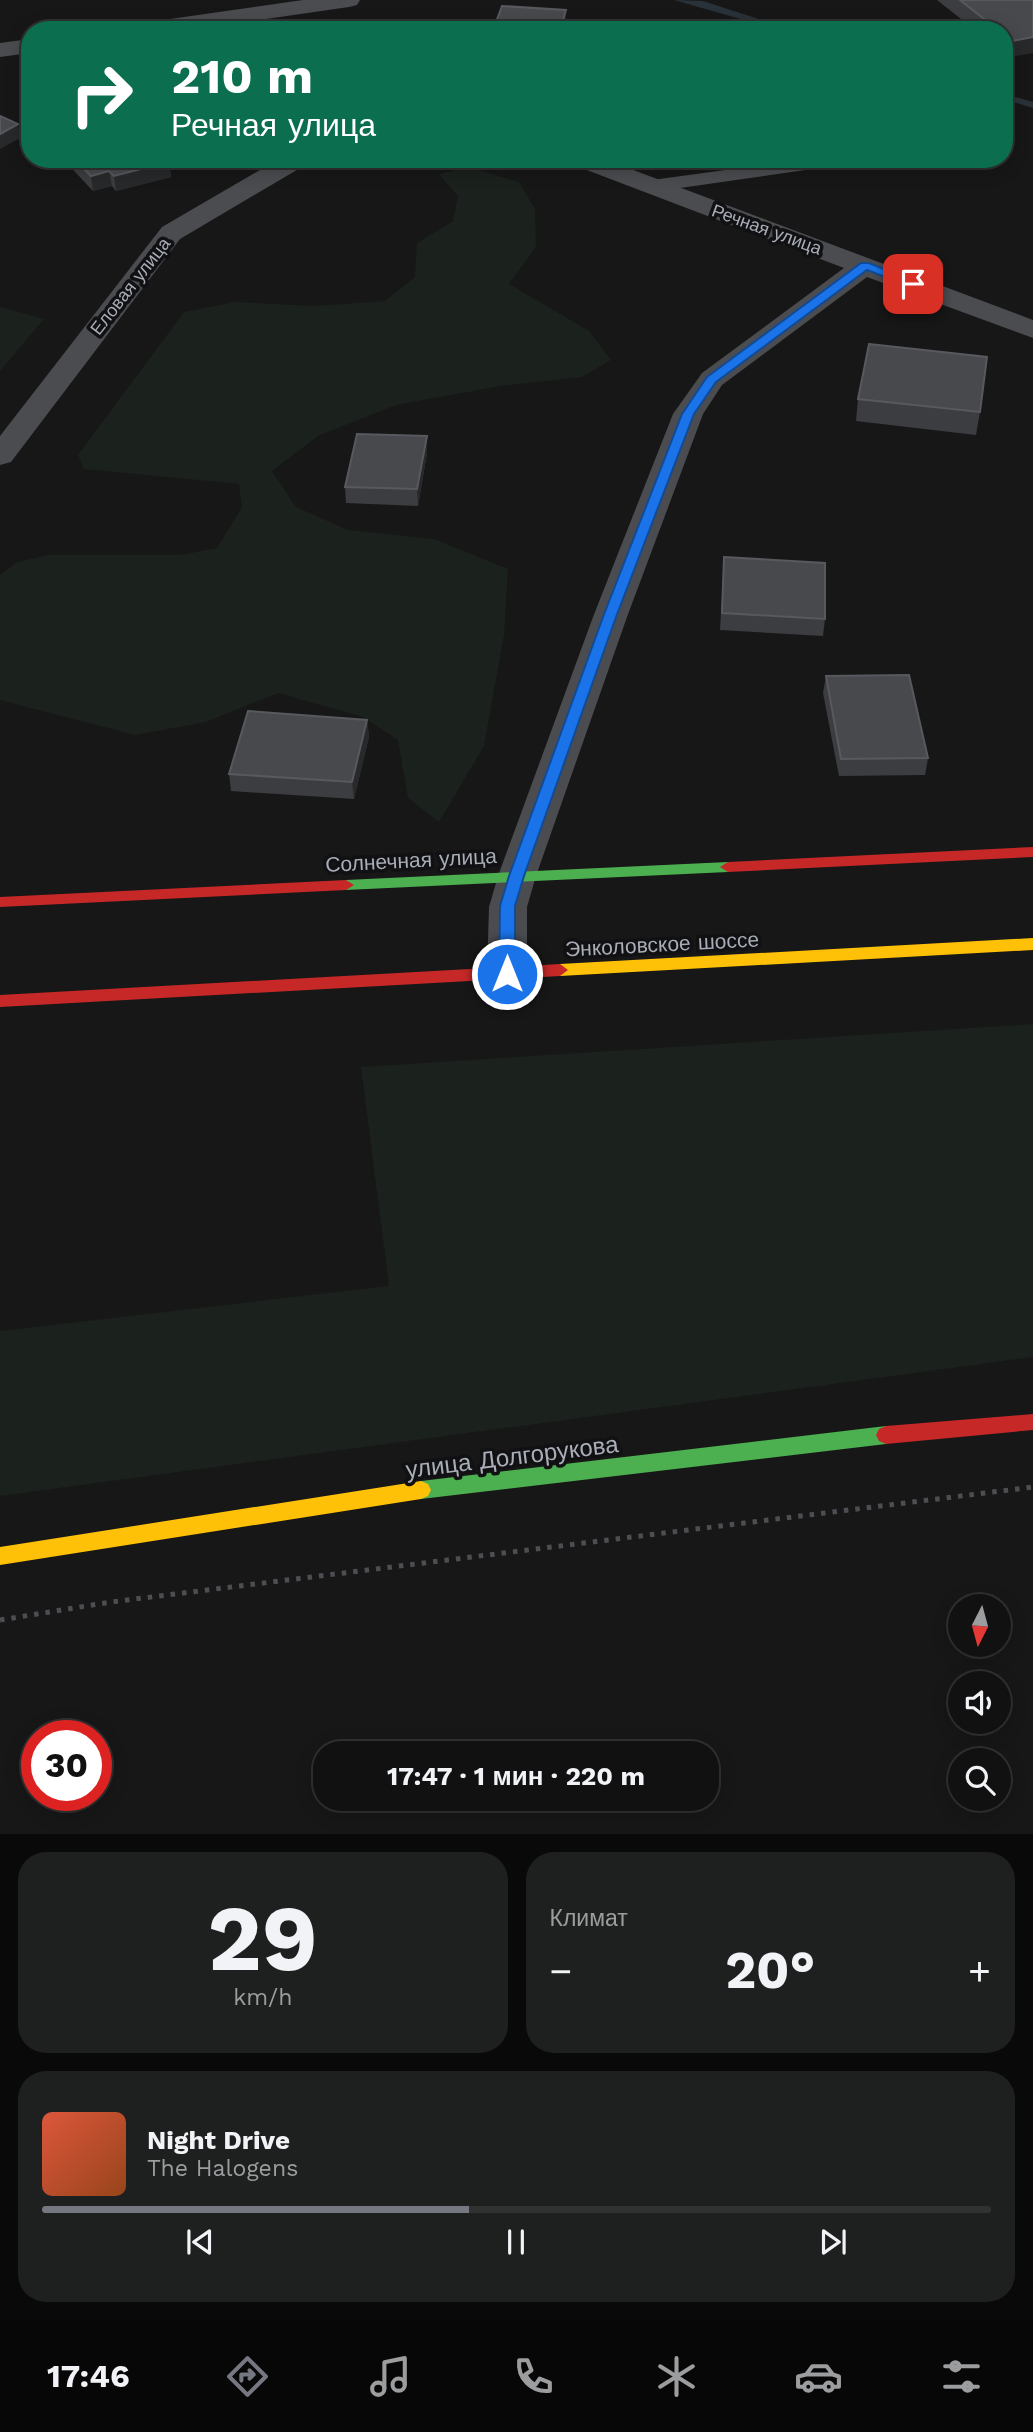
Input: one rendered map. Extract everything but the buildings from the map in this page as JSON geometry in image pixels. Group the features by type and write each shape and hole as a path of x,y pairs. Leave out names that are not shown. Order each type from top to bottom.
{"street":[{"path":"246,21 349,0"},
{"path":"0,50 21,47"},
{"name":"Еловая улица","path":"0,456 171,233 283,168"},
{"name":"Речная улица","path":"604,168 1033,330"},
{"path":"507,974 508,906 517,876 610,617 688,414 712,379 865,265"},
{"name":"Солнечная улица","path":"0,902 1033,852"},
{"name":"Энколовское шоссе","path":"0,1001 1033,944"},
{"name":"улица Долгорукова","path":"0,1556 423,1490 930,1430 1033,1422"}],"lane":[{"path":"652,186 782,168"}],"path":[{"path":"0,1620 111,1602 1033,1487"}],"shaded area":[{"path":"471,168 519,182 535,209 536,247 509,284 589,331 611,360 582,377 501,386 396,405 318,436 272,471 296,507 348,530 434,539 508,569 504,635 484,746 439,822 408,798 398,740 363,717 278,693 206,722 135,735 0,700 0,575 17,562 48,555 180,555 217,548 242,507 239,484 84,469 78,455 184,312 235,302 314,306 385,301 415,277 417,243 453,221 458,196 439,174"},
{"path":"0,307 44,319 0,371"},
{"path":"1033,1024 1033,1357 0,1496 0,1331 389,1286 361,1067"}],"waterway":[{"path":"678,0 700,3 759,21"},
{"path":"1013,99 1033,105"}],"traffic: fast":[{"path":"346,885 728,867"},
{"path":"421,1490 886,1435"}],"traffic: slow":[{"path":"560,970 1033,944"},
{"path":"0,1556 421,1490"}],"traffic: jam":[{"path":"728,867 1033,852"},
{"path":"0,902 346,885"},
{"path":"0,1001 560,970"},
{"path":"886,1435 1033,1422"}],"route":[{"path":"507,974 508,906 517,876 610,617 688,414 712,379 865,265 913,284"}]}
